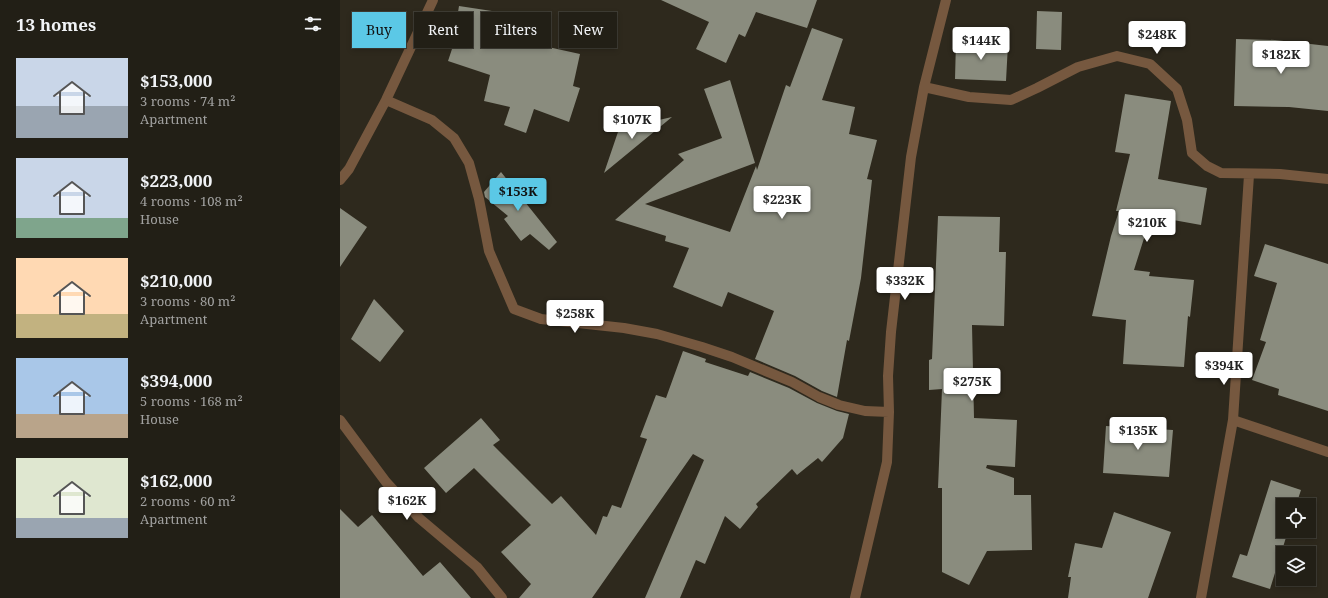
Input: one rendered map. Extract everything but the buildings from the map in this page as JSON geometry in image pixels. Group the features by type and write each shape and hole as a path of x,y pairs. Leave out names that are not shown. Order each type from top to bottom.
{"street":[{"path":"340,180 349,169 386,100 433,0"},
{"path":"856,598 886,462 889,412 888,376 891,332 911,157 924,86 946,0"},
{"path":"924,86 969,97 1011,100 1078,67 1117,56 1150,64 1177,89 1187,120 1192,153 1207,166 1222,173 1280,174 1328,179"},
{"path":"386,100 432,120 454,138 469,162 479,199 489,251 514,309 540,319 624,328 657,334 732,357 792,382 819,397 839,405 865,410 889,412"},
{"path":"1201,598 1233,420 1248,174"},
{"path":"340,420 386,482 419,518 476,567 502,598"},
{"path":"1233,420 1328,452"}]}
